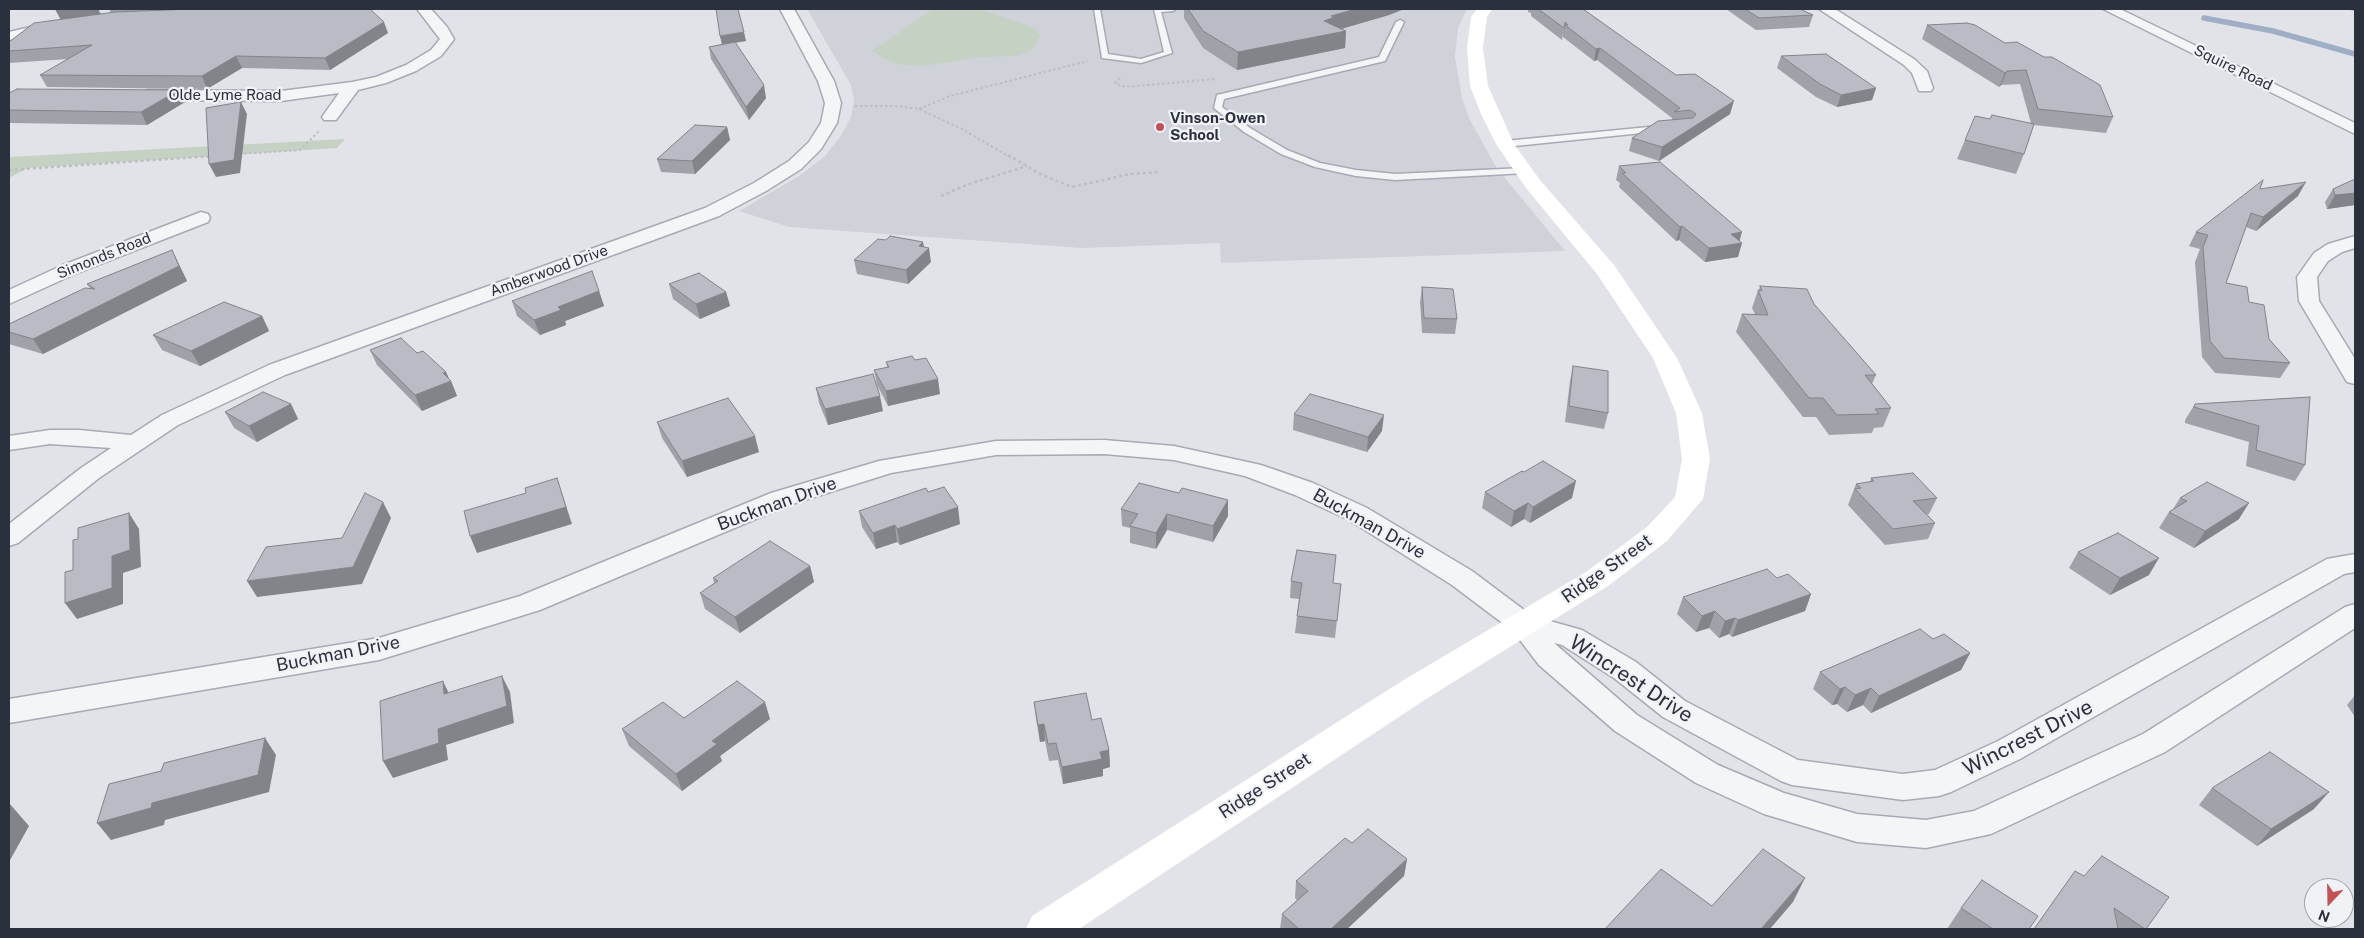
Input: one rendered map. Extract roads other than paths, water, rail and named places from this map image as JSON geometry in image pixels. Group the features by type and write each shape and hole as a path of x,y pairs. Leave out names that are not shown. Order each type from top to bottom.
{"street":[{"name":"Olde Lyme Road","path":"133,95 281,96 352,87 381,80 411,68 436,53 447,39 440,27 424,9"},
{"name":"Amberwood Drive","path":"9,537 90,473 170,420 277,370 712,212 760,187 795,165 815,145 829,123 832,103 826,81 787,9"},
{"name":"Ridge Street","path":"1046,929 1298,764 1597,579 1656,534 1690,500 1696,459 1689,413 1665,358 1606,270 1524,171 1505,144 1480,86 1475,48 1479,17 1484,9"},
{"path":"1826,9 1909,62 1918,71 1925,88"},
{"name":"Squire Road","path":"2110,9 2355,129"},
{"path":"9,36 66,25"},
{"path":"330,118 352,87"},
{"name":"Simonds Road","path":"9,298 70,269 201,218"},
{"path":"2355,242 2335,248 2321,257 2307,277 2310,301 2355,377"},
{"path":"9,443 50,437 79,437 136,443"},
{"name":"Buckman Drive","path":"9,711 379,650 530,603 780,499 888,466 996,448 1104,447 1174,453 1252,470 1304,489 1358,514 1462,578 1523,624"},
{"name":"Wincrest Drive","path":"1523,624 1572,637 1625,670 1674,709 1792,772 1903,787 1939,783 2009,750 2337,566 2355,563"},
{"name":"Wincrest Drive","path":"1523,624 1549,657 1626,723 1708,774 1776,804 1856,828 1926,834 1979,824 2154,743 2355,614"}],"lane":[{"path":"1097,9 1105,56 1141,60 1168,53 1157,9 1173,9"},
{"path":"1400,22 1382,59 1220,97 1218,108 1247,130 1284,152 1318,165 1356,174 1395,177 1444,177 1524,171"},
{"path":"1505,144 1668,129"}],"waterway":[{"path":"2204,18 2273,31 2355,54"}],"place":[{"name":"Vinson-Owen School","path":"1160,127"}]}
